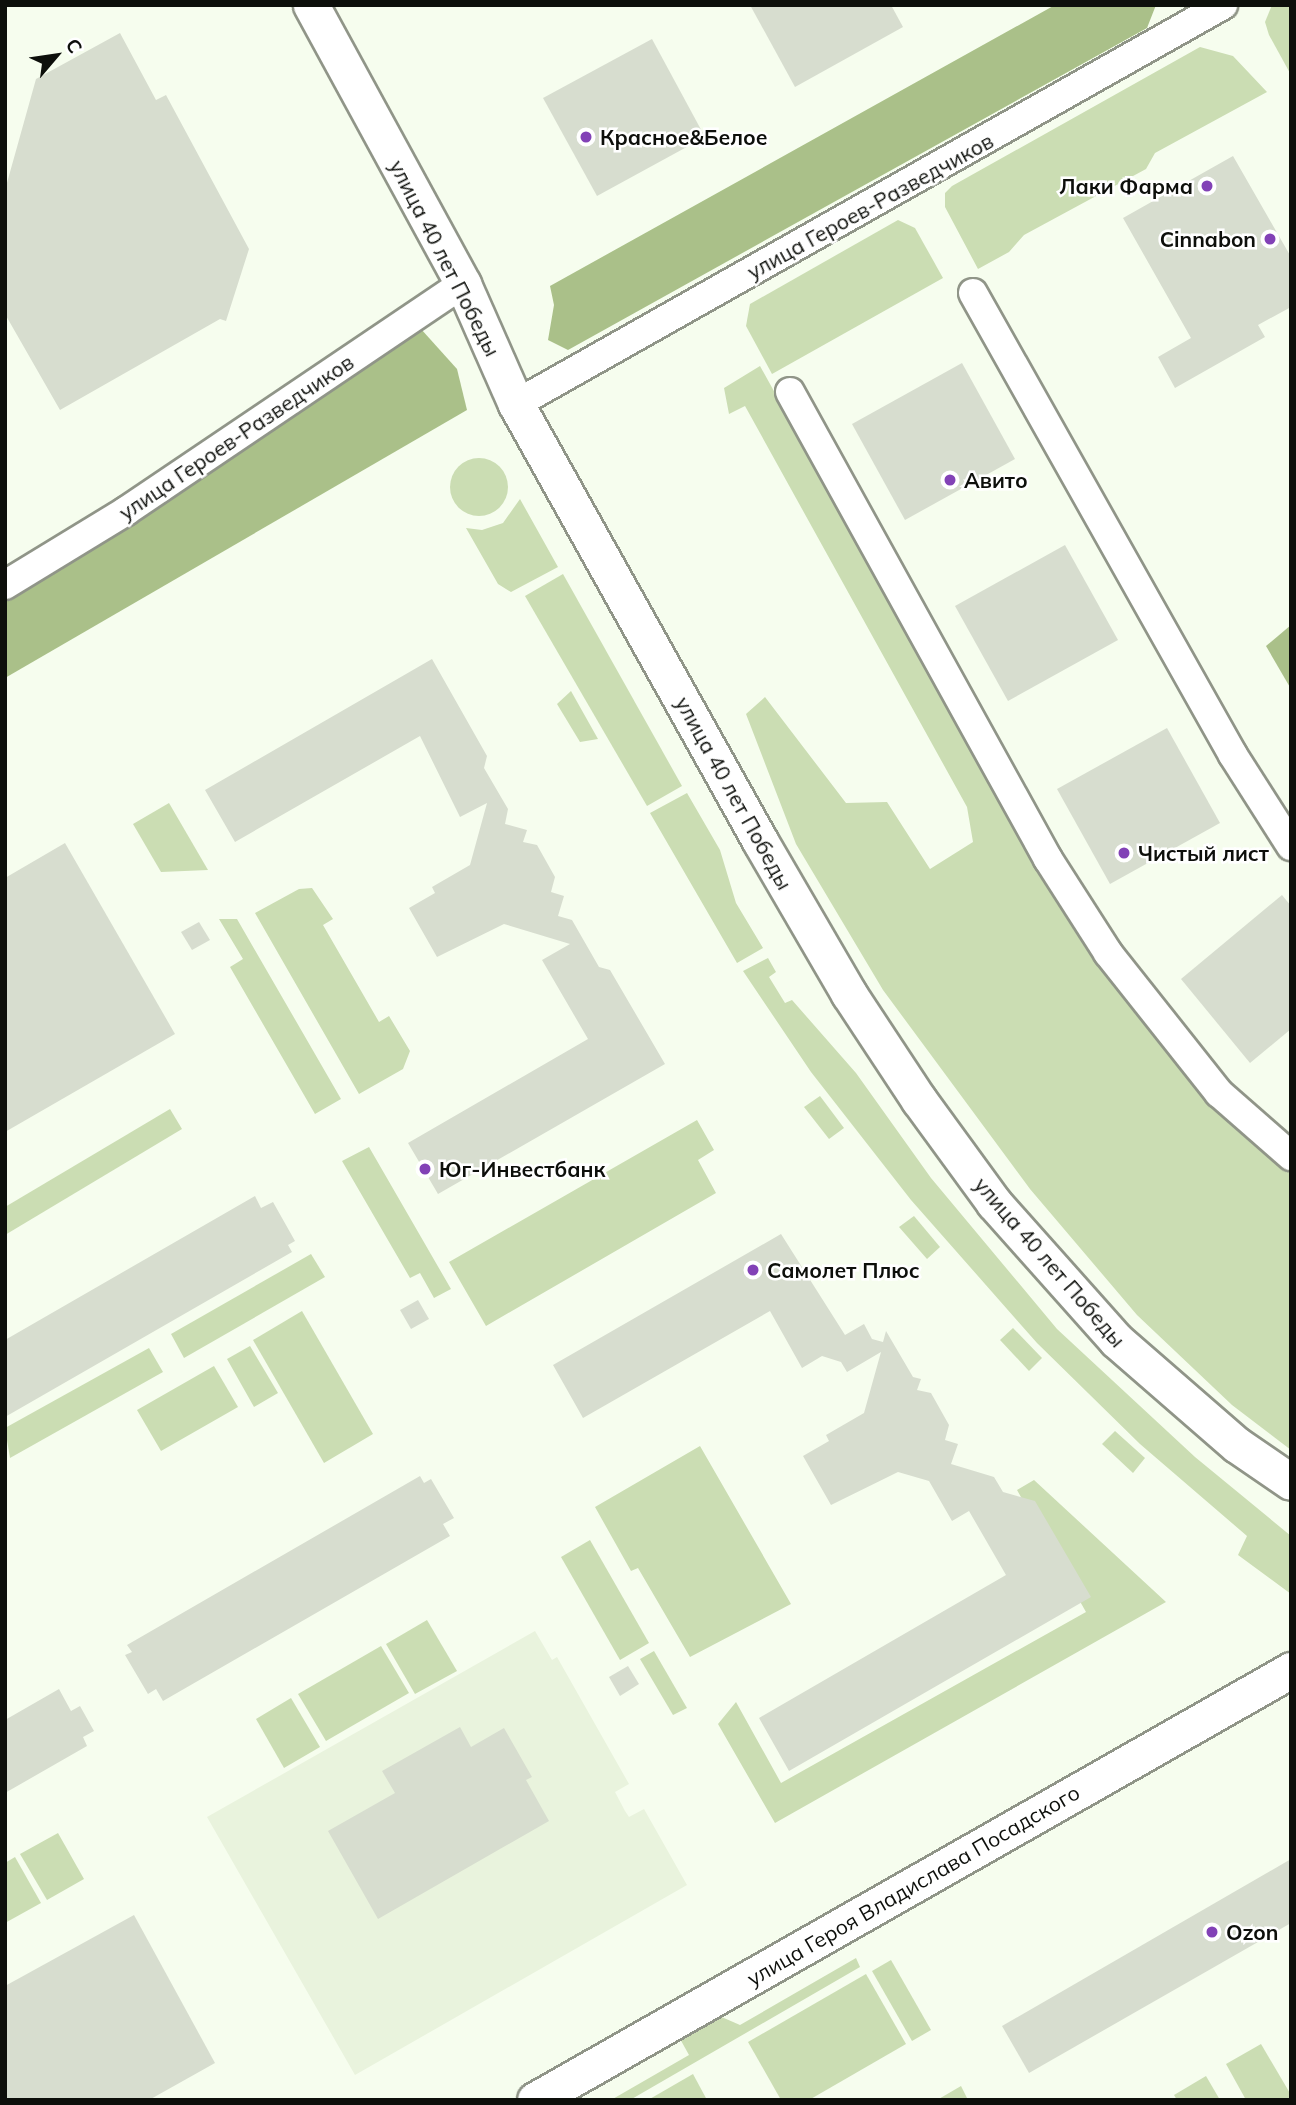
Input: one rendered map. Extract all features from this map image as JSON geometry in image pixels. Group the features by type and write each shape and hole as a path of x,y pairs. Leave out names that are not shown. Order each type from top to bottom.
{"street":[{"name":"улица 40 лет Победы","path":"311,5 463,284 516,404 760,841 849,994 919,1100 994,1203 1116,1340 1237,1445 1291,1482"},
{"name":"улица Героев-Разведчиков","path":"516,404 1223,5"},
{"name":"улица Героев-Разведчиков","path":"5,585 127,511 463,284"},
{"path":"973,293 1227,743 1291,846"},
{"path":"790,392 1048,859 1108,953 1219,1093 1291,1156"},
{"name":"улица Героя Владислава Посадского","path":"535,2100 1291,1670"}],"shaded area":[{"path":"535,1631 552,1660 557,1657 629,1784 615,1792 625,1811 629,1817 644,1809 687,1885 355,2075 207,1817"}],"green space":[{"path":"1055,5 1156,5 1147,28 568,350 548,340 554,305 550,286"},
{"path":"1272,5 1291,5 1291,75 1269,35 1265,22"},
{"path":"1200,47 1233,56 1267,92 1155,153 1146,169 1024,235 1009,252 978,269 945,207 945,193 952,186"},
{"path":"898,220 915,228 943,278 772,374 746,326 750,304"},
{"path":"421,329 457,369 467,410 5,678 5,596"},
{"path":"760,366 1050,890 1104,969 1214,1105 1291,1172 1291,1450 1232,1405 1137,1315 1030,1189 883,990 796,844 746,714 765,697 846,803 887,802 930,869 973,842 967,807 745,406 729,414 724,388"},
{"path":"473,458 485,458 500,466 508,481 508,493 500,508 485,516 473,516 458,508 450,493 450,481 458,466"},
{"path":"520,499 558,567 511,592 498,584 466,528 482,530 503,523"},
{"path":"563,574 682,786 647,806 525,596"},
{"path":"1291,625 1291,689 1266,646"},
{"path":"571,691 598,739 580,742 557,704"},
{"path":"687,793 720,850 736,903 763,948 737,963 650,813"},
{"path":"169,803 208,870 161,872 133,824"},
{"path":"312,888 333,919 323,925 379,1022 389,1016 410,1051 403,1069 359,1094 255,913 299,889"},
{"path":"219,919 237,919 341,1099 315,1114 230,967 243,959"},
{"path":"768,958 776,972 769,977 785,1003 792,1000 856,1073 931,1178 1057,1329 1195,1457 1291,1536 1291,1594 1238,1555 1247,1536 1140,1444 1037,1343 911,1200 811,1072 743,971"},
{"path":"820,1096 844,1128 829,1139 804,1107"},
{"path":"170,1109 182,1129 5,1235 5,1207"},
{"path":"697,1120 714,1150 698,1160 716,1193 486,1326 449,1262"},
{"path":"369,1147 451,1289 434,1298 420,1273 410,1278 342,1161"},
{"path":"914,1216 940,1247 927,1259 899,1227"},
{"path":"311,1254 325,1277 184,1358 171,1334"},
{"path":"302,1311 373,1434 324,1463 253,1340"},
{"path":"1013,1328 1042,1358 1029,1371 1000,1340"},
{"path":"250,1346 278,1393 254,1407 227,1359"},
{"path":"149,1348 163,1372 10,1458 5,1428"},
{"path":"214,1366 238,1407 161,1451 137,1410"},
{"path":"1115,1431 1145,1458 1133,1473 1102,1444"},
{"path":"700,1446 791,1604 690,1657 638,1568 631,1571 595,1507"},
{"path":"1034,1480 1166,1602 775,1823 718,1724 736,1702 781,1783 1086,1612 1017,1490"},
{"path":"590,1540 649,1643 620,1660 561,1557"},
{"path":"427,1620 457,1671 415,1694 386,1644"},
{"path":"381,1646 409,1693 326,1741 298,1694"},
{"path":"654,1651 687,1708 673,1715 640,1659"},
{"path":"291,1698 320,1747 284,1768 256,1719"},
{"path":"58,1833 84,1879 47,1900 20,1854"},
{"path":"15,1857 41,1903 5,1923 5,1863"},
{"path":"856,1958 860,1967 630,2100 611,2100 689,2055 679,2037 717,2015 740,2025"},
{"path":"891,1960 931,2030 912,2041 872,1971"},
{"path":"866,1974 906,2044 809,2100 781,2100 748,2042"},
{"path":"1261,2044 1291,2095 1291,2100 1246,2100 1226,2064"},
{"path":"693,2074 707,2100 648,2100"},
{"path":"1206,2076 1220,2100 1177,2100 1174,2095"},
{"path":"961,2086 968,2100 937,2100"}],"building":[{"path":"750,5 891,5 903,27 795,87"},
{"path":"120,33 156,100 166,95 249,249 226,321 220,319 60,410 5,314 5,190 36,79"},
{"path":"652,39 705,137 597,196 543,98"},
{"path":"1233,156 1291,257 1291,307 1258,325 1265,337 1175,388 1158,357 1191,338 1123,218"},
{"path":"962,363 1015,459 905,520 852,424"},
{"path":"1065,545 1118,640 1008,701 955,606"},
{"path":"432,659 487,756 484,768 508,809 505,824 527,830 523,842 537,845 555,877 551,892 564,896 558,916 572,920 599,967 610,970 665,1064 438,1194 408,1143 588,1039 542,960 570,944 504,924 437,957 409,908 435,893 432,887 470,865 487,803 460,817 420,736 235,842 205,790"},
{"path":"1167,728 1220,823 1110,884 1057,789"},
{"path":"65,843 175,1034 5,1132 5,878"},
{"path":"1282,895 1291,906 1291,1029 1250,1063 1181,979"},
{"path":"199,922 210,940 192,950 181,932"},
{"path":"255,1196 261,1208 273,1202 295,1241 288,1245 292,1252 5,1417 5,1340"},
{"path":"781,1234 845,1335 864,1324 872,1339 883,1342 886,1331 913,1377 921,1379 917,1390 931,1393 949,1425 945,1440 958,1444 951,1464 994,1477 1003,1492 1035,1501 1091,1597 789,1771 759,1718 1006,1575 969,1511 952,1521 929,1481 898,1472 831,1505 803,1456 829,1441 826,1435 864,1413 881,1352 847,1372 841,1362 822,1356 802,1368 770,1311 583,1418 553,1365"},
{"path":"418,1300 429,1319 411,1329 400,1310"},
{"path":"420,1476 424,1483 431,1479 454,1518 443,1524 450,1536 163,1701 156,1689 148,1694 125,1655 132,1652 127,1645"},
{"path":"628,1666 639,1684 620,1696 609,1677"},
{"path":"59,1689 71,1711 80,1706 94,1731 83,1737 87,1746 5,1793 5,1720"},
{"path":"460,1727 471,1747 504,1728 532,1777 526,1780 549,1821 378,1919 328,1831 395,1793 382,1771"},
{"path":"1291,1859 1291,1923 1029,2073 1002,2026"},
{"path":"134,1915 215,2063 149,2100 5,2100 5,1986"}],"place":[{"name":"Красное&Белое","path":"586,137"},
{"name":"Лаки Фарма","path":"1207,186"},
{"name":"Cinnabon","path":"1270,239"},
{"name":"Авито","path":"950,480"},
{"name":"Чистый лист","path":"1124,853"},
{"name":"Юг-Инвестбанк","path":"425,1169"},
{"name":"Самолет Плюс","path":"753,1270"},
{"name":"Ozon","path":"1212,1932"}]}
